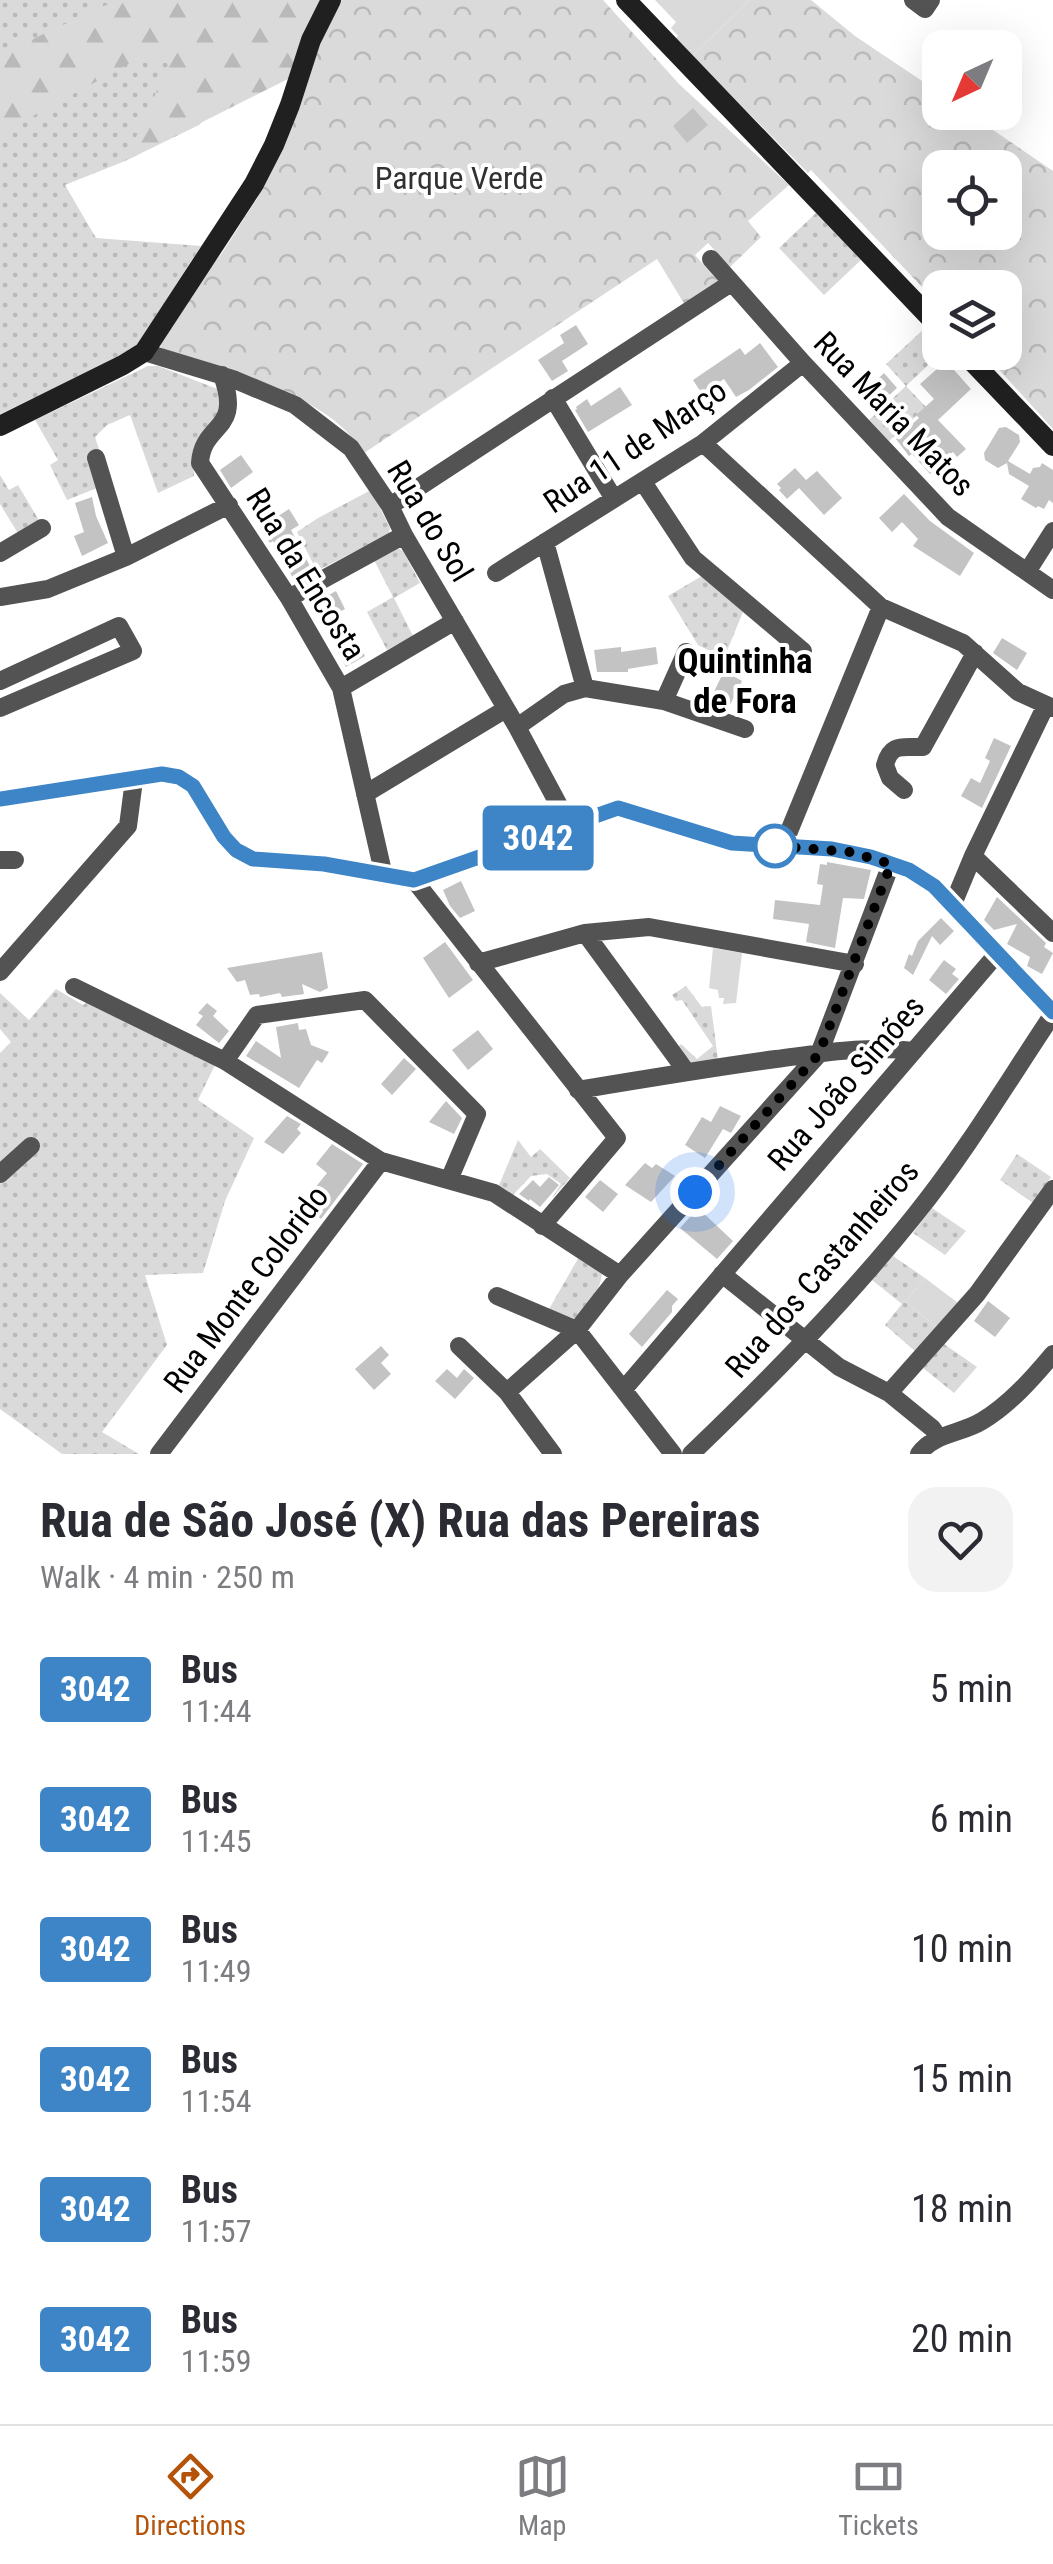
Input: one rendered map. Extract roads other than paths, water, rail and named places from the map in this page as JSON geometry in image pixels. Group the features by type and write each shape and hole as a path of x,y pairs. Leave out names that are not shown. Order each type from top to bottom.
{"street":[{"path":"1,421 144,352 254,184 290,106 310,40 332,0"},
{"path":"626,0 922,309"},
{"path":"913,0 924,8 931,0"},
{"name":"Rua Maria Matos","path":"710,259 948,517 1053,590"},
{"path":"390,506 730,283"},
{"name":"Rua do Sol","path":"144,352 222,375 295,405 350,448 390,506 570,826"},
{"name":"Rua 11 de Março","path":"496,573 703,443 803,362"},
{"path":"981,370 1053,446"},
{"name":"Rua da Encosta","path":"222,375 230,403 227,416 206,443 200,464 289,598 341,688 384,876"},
{"path":"554,398 614,498"},
{"path":"703,443 881,606 963,643 1007,684 1049,707 973,856 953,904"},
{"path":"96,458 126,557"},
{"path":"643,482 693,558 802,652"},
{"path":"0,597 48,589 126,557 229,506"},
{"path":"0,553 42,528"},
{"path":"1027,572 1053,531"},
{"path":"289,598 404,534"},
{"path":"545,542 585,688"},
{"path":"783,846 881,606"},
{"path":"341,688 455,621"},
{"path":"0,681 119,626 133,651 0,708"},
{"path":"664,702 686,652"},
{"path":"904,790 890,778 884,765 888,754 895,748 923,747 976,653"},
{"path":"517,728 564,694 585,688 664,702 745,729"},
{"path":"365,794 506,710"},
{"path":"0,799 162,774 179,777 193,786 224,837 236,850 253,859 324,864 414,880 618,808 732,843 850,852 923,877 1050,1009"},
{"path":"0,972 128,826 134,780"},
{"path":"973,856 1053,934"},
{"path":"507,1392 577,1330 620,1276 819,1054 891,864"},
{"path":"414,880 617,1138 542,1226"},
{"path":"478,963 585,933 649,926 854,964"},
{"path":"585,933 686,1071"},
{"name":"Rua João Simões","path":"624,1388 997,954"},
{"name":"Rua dos Castanheiros","path":"691,1454 845,1297 926,1201 1050,1009 1053,982"},
{"path":"74,987 225,1060 382,1160 494,1194 620,1276"},
{"path":"225,1060 257,1015 366,1000 477,1114 449,1180"},
{"path":"578,1090 849,1049 914,1051"},
{"path":"0,1174 31,1146"},
{"name":"Rua Monte Colorido","path":"160,1454 382,1160"},
{"path":"889,1393 976,1294 1053,1189"},
{"path":"722,1274 840,1367 889,1393 940,1438"},
{"path":"497,1296 577,1330 674,1454"},
{"path":"459,1346 507,1392 553,1454"},
{"path":"919,1454 925,1446 970,1428 995,1412 1053,1354"}],"district":[{"name":"Quintinha de Fora","path":"745,681"}],"park label":[{"name":"Parque Verde","path":"459,178"}]}
